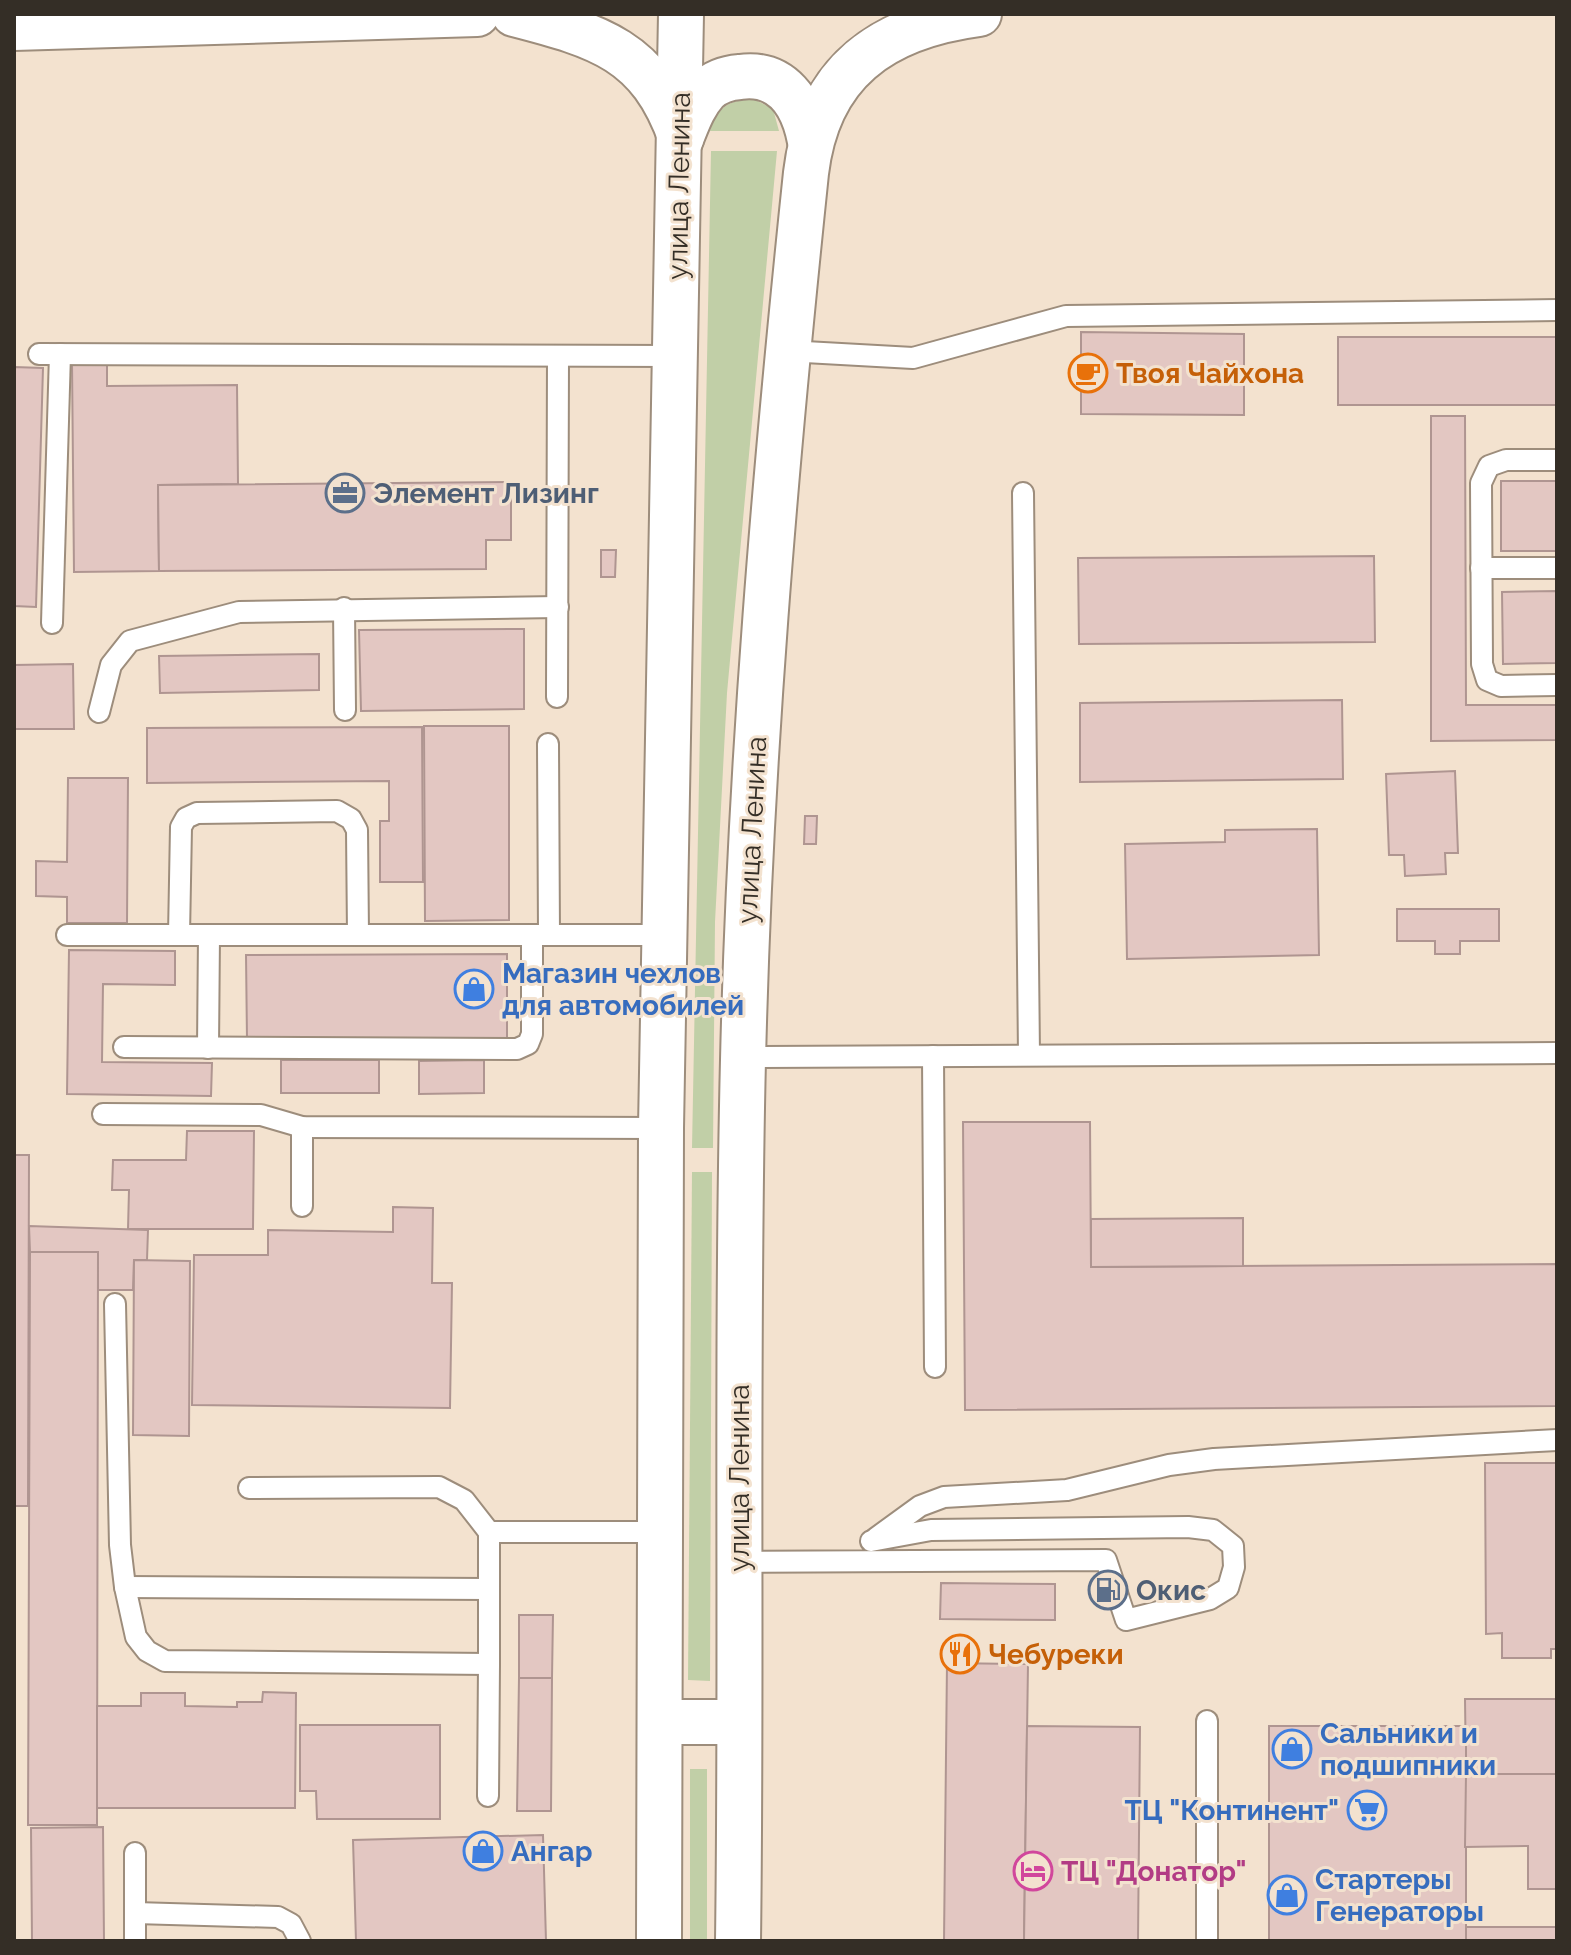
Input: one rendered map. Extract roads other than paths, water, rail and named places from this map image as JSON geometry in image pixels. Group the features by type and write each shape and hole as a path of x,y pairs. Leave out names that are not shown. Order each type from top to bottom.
{"main road":[{"path":"14,28 477,14"},
{"path":"514,14 572,29 625,55 659,89 681,139"},
{"name":"улица Ленина","path":"659,1941 661,1128 682,14"},
{"name":"улица Ленина","path":"738,1941 743,1057 765,586 810,141 832,88 861,59 900,35 925,25 979,14"},
{"path":"681,139 694,108 706,90 722,80 744,76 765,77 782,86 806,119 810,141"},
{"path":"660,1722 738,1722"}],"lane":[{"path":"787,351 913,358 1066,316 1557,310"},
{"path":"52,623 50,354 677,356"},
{"path":"557,697 558,356"},
{"path":"1557,460 1506,460 1489,466 1481,483 1482,664 1487,680 1501,686 1557,685"},
{"path":"1023,493 1029,1055"},
{"path":"1481,568 1557,568"},
{"path":"99,712 111,665 130,641 239,612 558,607"},
{"path":"344,608 345,710"},
{"path":"124,1047 517,1049 528,1044 532,1034 540,935 548,744"},
{"path":"179,935 181,827 186,818 197,813 337,811 351,819 357,830 358,935"},
{"path":"67,935 666,935"},
{"path":"208,1048 209,935"},
{"path":"743,1057 1557,1053"},
{"path":"933,1056 935,1367"},
{"path":"103,1114 261,1115 302,1127 661,1128"},
{"path":"302,1127 302,1206"},
{"path":"115,1304 120,1545 136,1637 147,1651 165,1661 489,1664"},
{"path":"840,1563 920,1506 944,1497 1067,1490 1169,1465 1214,1459 1557,1440"},
{"path":"249,1488 439,1487 464,1500 489,1532 488,1796"},
{"path":"739,1562 1106,1560 1126,1620 1210,1599 1228,1588 1234,1567 1233,1546 1213,1530 1188,1527 931,1530 871,1541"},
{"path":"489,1532 661,1532"},
{"path":"125,1587 488,1589"},
{"path":"1207,1721 1207,1941"},
{"path":"135,1853 135,1941"},
{"path":"135,1913 278,1917 291,1924 300,1941"}],"place":[{"name":"Твоя Чайхона","path":"1088,373"},
{"name":"Элемент Лизинг","path":"345,493"},
{"name":"Магазин чехлов для автомобилей","path":"474,989"},
{"name":"Окис","path":"1108,1590"},
{"name":"Чебуреки","path":"960,1654"},
{"name":"Сальники и подшипники","path":"1292,1749"},
{"name":"ТЦ \"Континент\"","path":"1367,1810"},
{"name":"Ангар","path":"483,1851"},
{"name":"ТЦ \"Донатор\"","path":"1033,1871"},
{"name":"Стартеры Генераторы","path":"1287,1895"}]}
